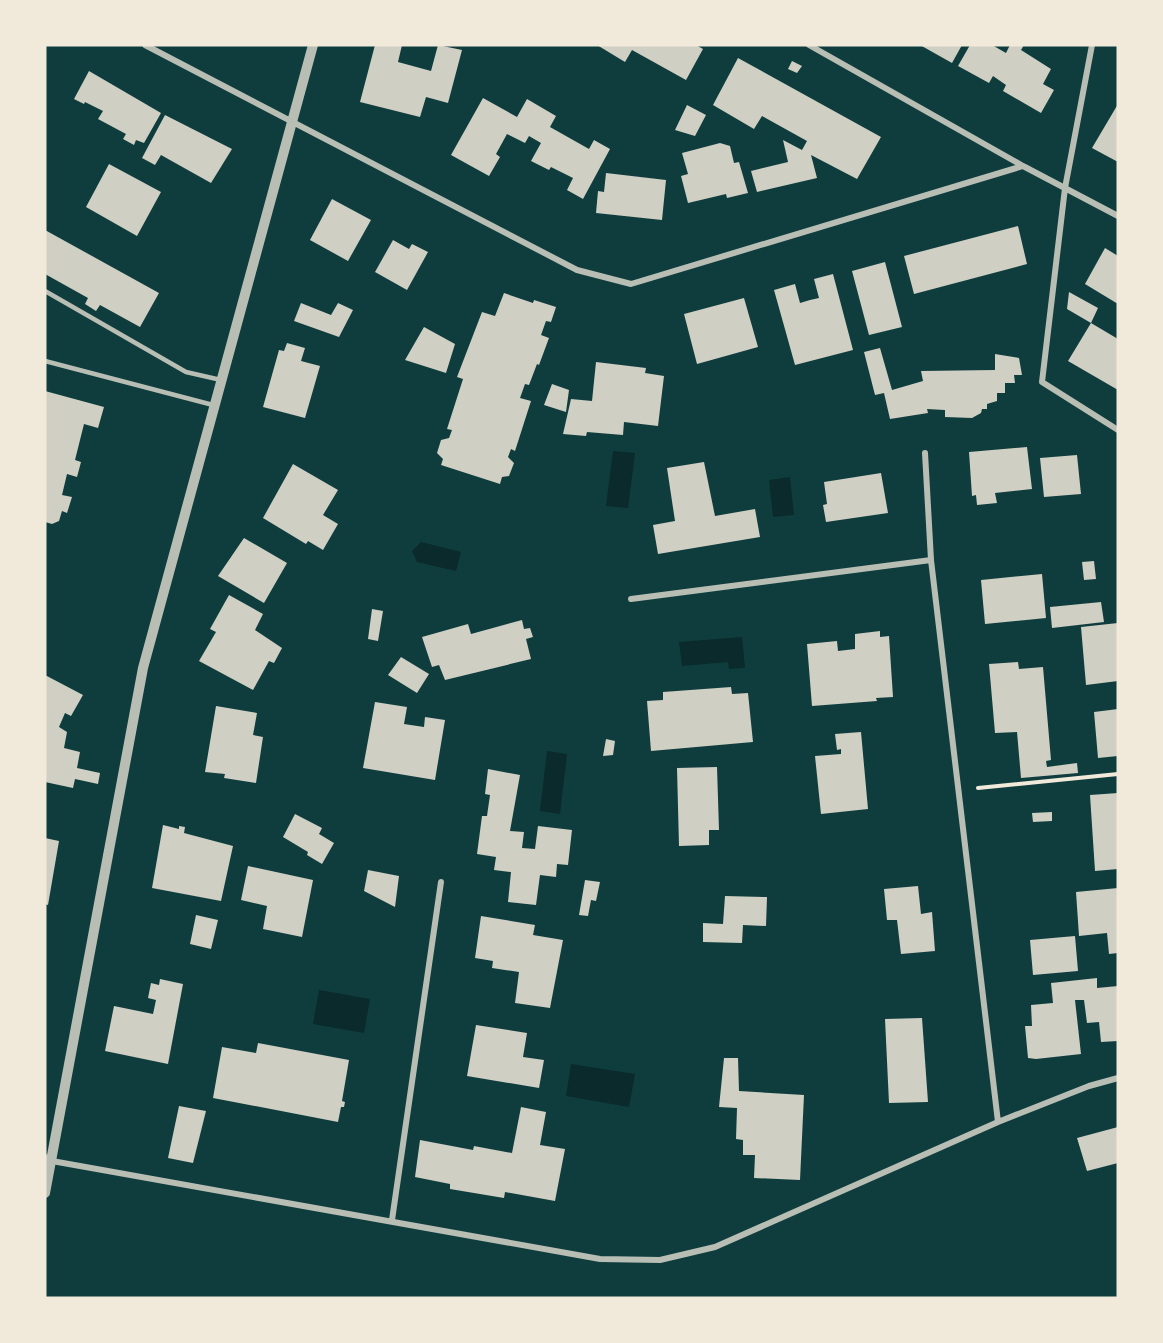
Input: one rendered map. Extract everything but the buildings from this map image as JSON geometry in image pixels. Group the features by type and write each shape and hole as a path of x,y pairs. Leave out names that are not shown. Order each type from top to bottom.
{"street":[{"path":"145,45 577,270 631,284 1023,166"},
{"path":"45,1194 48,1159 143,668 313,45"},
{"path":"809,45 1023,166 1118,216"},
{"path":"1092,45 1065,188 1042,382 1118,430"},
{"path":"925,453 930,560 998,1122"},
{"path":"631,599 930,560"},
{"path":"392,1220 441,882"},
{"path":"48,1159 105,1172 392,1220 600,1259 660,1260 715,1247 998,1122 1089,1086 1118,1078"}],"lane":[{"path":"45,291 186,372 221,380"},
{"path":"45,361 213,405"}],"path":[{"path":"958,790 1118,774"}],"water":[{"path":"613,451 635,453 628,508 606,506"},
{"path":"790,477 794,515 773,517 769,480"},
{"path":"421,542 461,552 456,571 417,562 412,551"},
{"path":"742,637 745,668 729,669 728,662 682,666 679,642"},
{"path":"547,751 567,754 560,814 540,811"},
{"path":"319,990 370,999 364,1033 313,1024"},
{"path":"571,1064 635,1074 629,1107 566,1096"}]}
